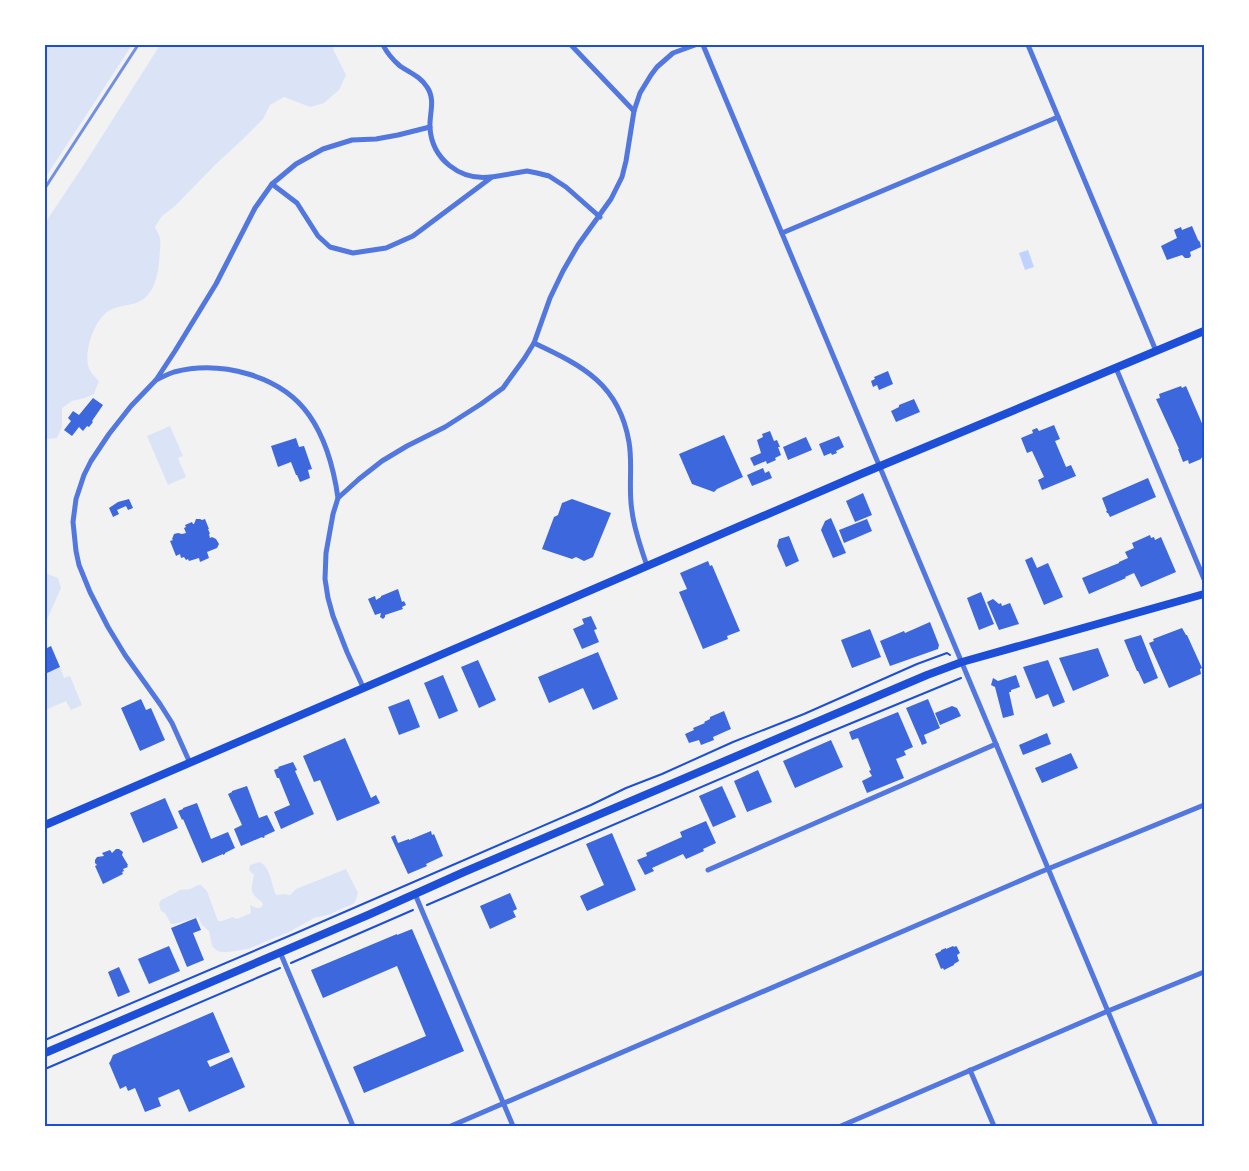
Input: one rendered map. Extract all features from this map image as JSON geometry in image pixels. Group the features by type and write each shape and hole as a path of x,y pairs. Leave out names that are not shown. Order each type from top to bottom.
{"main road":[{"path":"45,825 880,466 1204,331"},
{"path":"45,1054 464,872 927,675 962,662 1204,594"}],"street":[{"path":"384,45 393,60 401,67 419,76 428,88 433,103 430,127 432,141 436,150 449,166 463,174 474,177 492,177 527,172 537,172 549,176 566,187 600,217"},
{"path":"570,45 634,111"},
{"path":"338,498 382,460 445,426 503,388 534,343 550,298 563,271 578,245 600,217 622,177 634,111 640,93 651,75 673,53 695,45"},
{"path":"704,45 1156,1126"},
{"path":"1028,45 1156,351"},
{"path":"782,233 1058,117"},
{"path":"190,762 172,723 108,627 79,565 73,522 76,499 84,475 91,461 119,420 156,380 175,351 216,284 255,208 272,184 296,164 323,149 352,140 398,136 430,127"},
{"path":"272,184 297,203 318,236 330,247 352,253 386,248 413,236 492,177"},
{"path":"534,343 565,358 590,374 611,394 616,403 622,416 629,442 631,509 647,566"},
{"path":"156,380 172,373 183,371 209,368 234,370 257,377 281,389 291,396 309,415 321,437 330,461 338,498 326,553 325,579 328,598 349,657 363,687"},
{"path":"1116,368 1204,579"},
{"path":"708,870 996,744"},
{"path":"451,1126 1048,868 1204,805"},
{"path":"414,894 513,1126"},
{"path":"280,952 353,1126"},
{"path":"840,1126 1204,972"},
{"path":"970,1070 994,1126"}],"path":[{"path":"45,1040 296,933 733,742 947,653"},
{"path":"429,904 831,731 951,682"},
{"path":"297,960 417,909"},
{"path":"45,1069 280,968"}],"shaded area":[{"path":"45,45 132,45 45,178"},
{"path":"160,45 332,45 346,75 339,90 324,103 310,107 284,97 270,105 263,119 175,206 162,216 155,227 160,242 158,269 153,287 142,300 110,310 99,320 89,343 87,358 92,374 99,381 94,394 72,401 62,408 62,427 57,438 45,438 45,223"},
{"path":"170,426 183,456 178,458 186,477 168,485 147,436"},
{"path":"45,573 58,578 61,588 45,624"},
{"path":"60,667 64,678 70,676 82,705 71,710 66,701 45,710 45,674"},
{"path":"260,862 269,872 276,895 290,895 296,889 346,869 358,893 355,902 331,914 314,918 291,931 248,949 227,952 220,952 212,946 209,931 202,925 198,917 171,924 165,913 161,911 159,904 161,900 180,890 201,885 207,891 218,921 233,917 237,919 251,913 250,905 258,908 263,905 252,891 254,875 249,870 250,865"}],"water":[{"path":"1028,250 1034,267 1025,270 1019,253"}],"building":[{"path":"1192,226 1201,247 1190,252 1191,256 1189,258 1185,258 1182,255 1167,260 1161,246 1177,238 1174,230 1181,227 1182,230"},
{"path":"888,371 893,384 879,390 877,385 873,387 871,381 875,379 874,377"},
{"path":"1181,386 1182,388 1186,386 1204,428 1204,457 1189,464 1188,460 1183,462 1156,399 1160,398 1159,394"},
{"path":"93,398 103,405 89,427 87,426 83,431 79,427 72,436 64,430 71,421 68,418 73,411 79,415"},
{"path":"914,399 920,412 896,422 891,411 899,407 899,405"},
{"path":"1054,425 1060,439 1055,441 1066,467 1071,465 1076,476 1042,490 1038,480 1044,477 1032,451 1027,453 1021,438 1033,433 1032,430 1037,428 1039,431"},
{"path":"770,431 774,441 777,440 781,455 775,458 776,460 767,464 766,461 754,466 750,458 761,453 757,440 763,437 762,434"},
{"path":"724,435 743,477 714,492 692,484 679,454"},
{"path":"839,436 844,447 836,451 837,453 824,456 819,444"},
{"path":"806,437 812,450 788,460 783,447"},
{"path":"296,438 299,447 304,446 312,469 308,470 310,478 300,482 291,462 278,467 271,446"},
{"path":"763,468 765,473 769,471 772,478 752,486 747,475"},
{"path":"1148,478 1156,497 1110,517 1102,498"},
{"path":"863,493 872,515 855,522 846,501"},
{"path":"129,499 133,508 128,510 126,506 117,510 119,514 113,517 109,508 118,502"},
{"path":"572,499 611,513 593,557 584,561 576,557 572,559 542,549 554,517 558,515 562,503"},
{"path":"831,518 846,553 833,558 821,530 825,521"},
{"path":"196,519 205,519 210,538 216,539 219,544 217,548 207,552 209,558 200,562 199,558 189,561 184,557 181,558 180,554 176,556 170,541 173,540 174,534 186,533 185,525 192,522 194,524"},
{"path":"867,519 872,531 844,543 839,530"},
{"path":"1150,535 1155,540 1161,537 1176,572 1141,587 1134,573 1089,594 1082,578 1128,558 1125,552 1134,548 1132,543"},
{"path":"789,536 799,561 786,567 777,546 779,539"},
{"path":"1032,557 1037,568 1048,563 1063,597 1044,605 1025,560"},
{"path":"708,561 710,566 712,565 740,631 727,636 728,639 703,649 679,592 687,589 680,573"},
{"path":"398,589 402,602 404,601 406,605 402,607 403,609 385,615 383,619 380,617 381,613 375,615 368,599 375,596 376,600"},
{"path":"981,592 994,624 979,630 967,598"},
{"path":"993,599 999,604 1001,603 1002,606 1010,603 1019,624 999,630 987,602"},
{"path":"591,616 597,629 594,630 599,642 582,649 573,629 584,624 582,619"},
{"path":"930,622 939,645 938,649 890,666 880,641"},
{"path":"1182,628 1202,668 1200,669 1201,674 1169,688 1149,643 1154,641 1153,639"},
{"path":"870,629 881,657 852,668 841,640"},
{"path":"1141,635 1158,678 1144,684 1124,640"},
{"path":"51,646 60,667 45,674 45,649"},
{"path":"1098,648 1109,676 1073,691 1059,658"},
{"path":"598,652 618,699 593,710 583,688 549,703 538,677"},
{"path":"478,660 496,700 479,708 461,667"},
{"path":"1048,660 1065,702 1053,707 1048,694 1036,699 1023,667"},
{"path":"443,675 458,711 439,719 424,683"},
{"path":"1016,675 1020,687 1009,692 1014,715 1003,718 995,687 991,685 993,678 998,681"},
{"path":"141,699 146,710 151,708 165,740 140,751 121,708"},
{"path":"409,699 420,727 399,735 388,707"},
{"path":"928,699 940,728 924,735 927,743 922,745 906,708"},
{"path":"952,706 957,708 961,716 940,725 935,713"},
{"path":"724,711 731,729 713,737 714,740 701,745 699,740 689,743 685,734 705,723 710,717"},
{"path":"898,712 913,747 904,751 906,755 896,759 904,778 867,793 862,781 872,776 869,771 871,770 858,738 852,740 849,732"},
{"path":"1047,733 1051,744 1023,755 1019,745"},
{"path":"345,738 371,798 376,795 380,803 337,821 320,780 314,782 303,756"},
{"path":"831,740 843,767 795,788 783,761"},
{"path":"1071,753 1078,768 1042,783 1035,768"},
{"path":"293,762 297,770 295,771 314,814 281,829 274,812 290,805 274,770"},
{"path":"758,770 772,802 747,812 734,781"},
{"path":"247,786 259,818 267,815 275,831 263,838 241,846 234,829 242,825 228,794"},
{"path":"722,786 736,817 713,827 699,796"},
{"path":"165,798 178,828 143,843 130,813"},
{"path":"197,803 211,839 228,832 235,848 202,863 178,811"},
{"path":"706,821 716,843 686,859 683,854 652,868 654,871 645,875 637,860 647,856 646,853 682,837 680,832"},
{"path":"431,831 443,856 426,864 427,866 408,874 391,837 395,835 398,843"},
{"path":"612,833 636,890 587,911 580,896 604,885 586,844"},
{"path":"116,849 123,852 122,855 128,867 123,869 123,874 103,884 95,866 97,865 95,860 97,857 104,856 102,853 110,850 112,853"},
{"path":"510,893 517,909 513,911 516,917 490,929 480,906"},
{"path":"196,918 201,930 193,933 204,960 187,967 171,928"},
{"path":"412,929 464,1051 364,1093 353,1067 426,1036 397,966 323,998 311,970"},
{"path":"169,946 180,971 149,984 138,959"},
{"path":"953,946 957,947 960,953 957,955 959,961 944,970 943,968 941,969 935,954"},
{"path":"119,967 130,992 118,997 108,972"},
{"path":"213,1012 230,1052 207,1061 210,1067 232,1057 245,1087 189,1112 179,1089 158,1098 161,1106 145,1112 135,1088 128,1091 126,1086 120,1089 109,1063 113,1055"}],"railway":[{"path":"45,188 138,45"}]}
